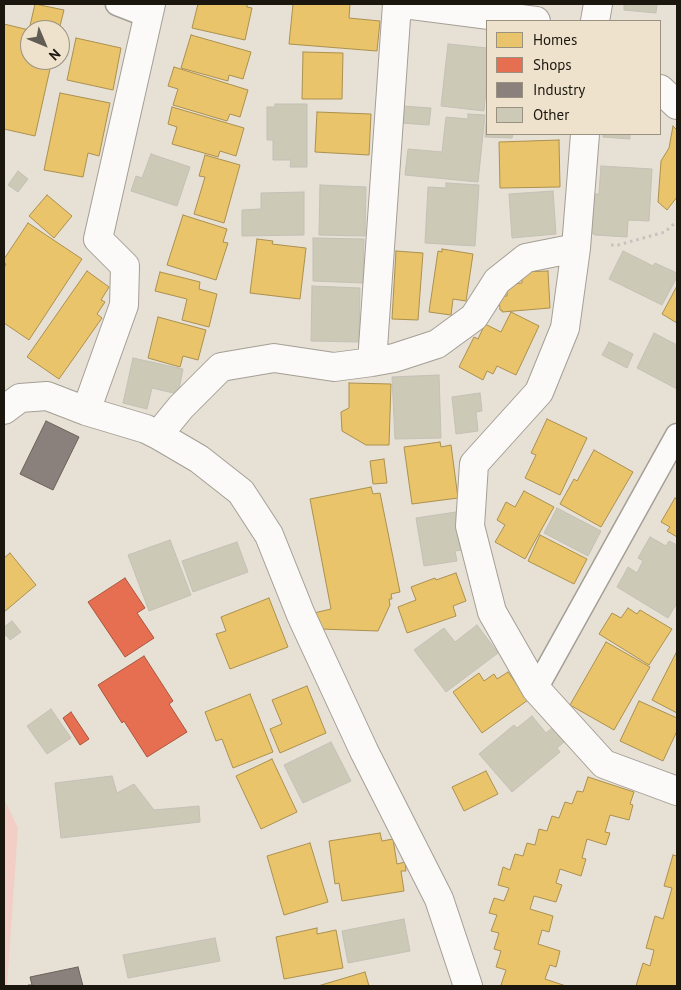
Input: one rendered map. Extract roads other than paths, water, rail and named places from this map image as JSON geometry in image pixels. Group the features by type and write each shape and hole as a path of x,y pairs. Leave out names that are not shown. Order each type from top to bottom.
{"street":[{"path":"372,362 398,4"},
{"path":"404,4 528,20"},
{"path":"595,20 598,4"},
{"path":"86,411 124,305 126,266 98,239 149,10"},
{"path":"661,90 677,105"},
{"path":"585,135 576,248 565,328 539,392 474,464 470,526 492,612 536,689 604,764 677,791"},
{"path":"158,435 181,407 221,367 274,358 334,366 372,362 394,358 437,344 474,317 497,280 526,258 576,248"},
{"path":"9,398 47,396 86,411 146,429 199,459 241,492 269,535 301,615 364,751 439,899 468,986"}],"lane":[{"path":"117,4 149,10"},
{"path":"536,689 677,435"}]}
